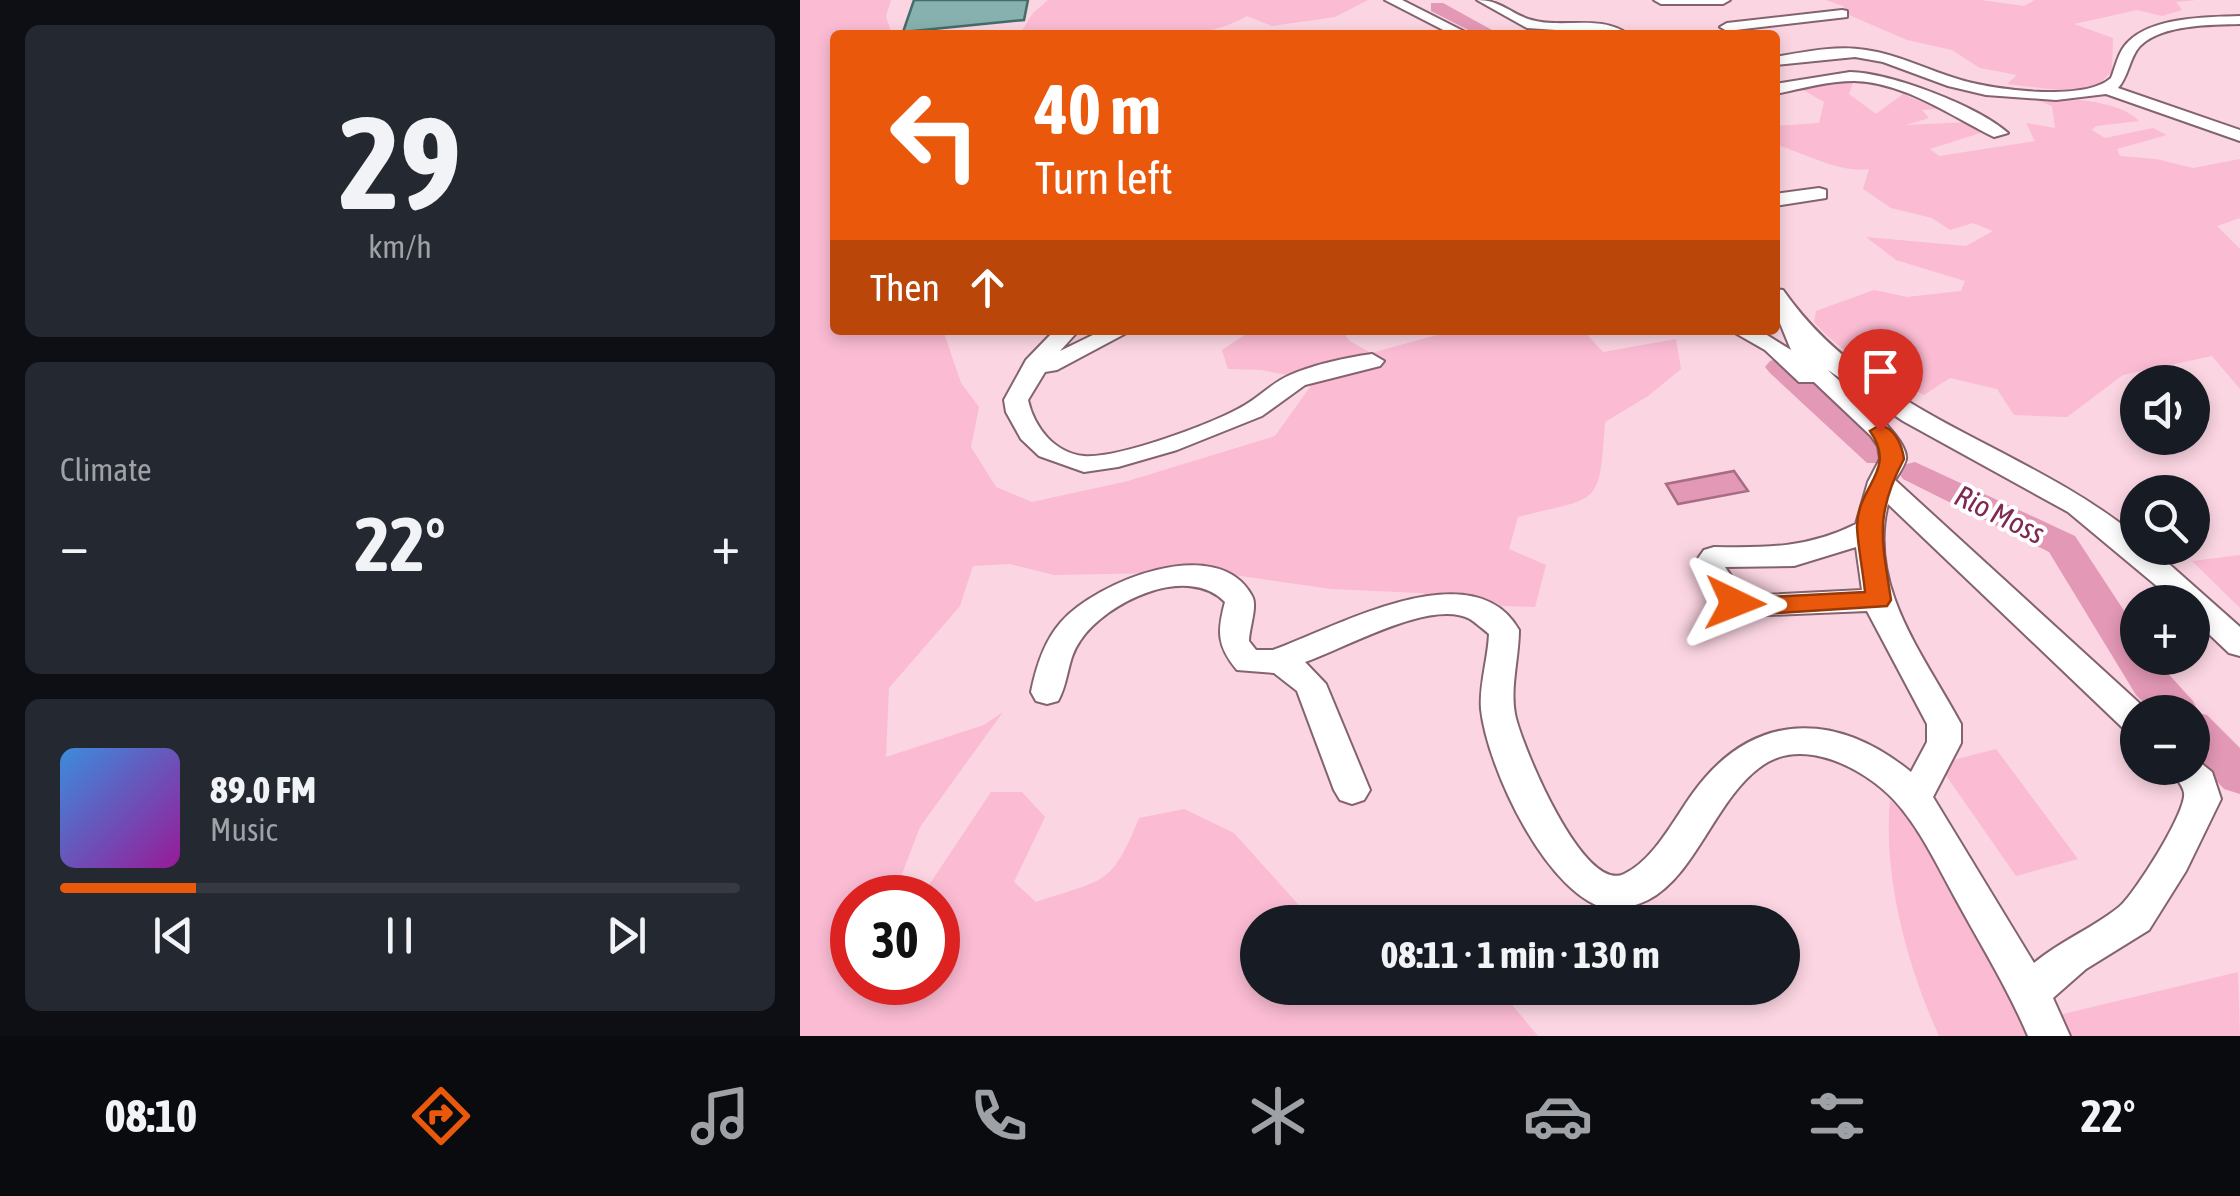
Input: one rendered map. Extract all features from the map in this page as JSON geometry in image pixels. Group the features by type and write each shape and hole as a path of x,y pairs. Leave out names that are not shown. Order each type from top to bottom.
{"street":[{"path":"1392,0 1454,30"},
{"path":"1484,0 1527,24 1609,30"},
{"path":"1661,0 1723,0"},
{"path":"1820,0 1856,27"},
{"path":"1727,26 1842,14"},
{"path":"2108,90 2120,78 2137,41 2196,24 2240,20"},
{"path":"1780,60 1855,52 1978,88 2070,94 2108,90 2240,136"},
{"path":"1780,87 1836,78 1871,78 2000,133"},
{"path":"1780,199 1819,194"},
{"path":"1780,304 1810,365 1891,446 1894,459 1881,482 1868,530 1878,600 1888,627 1944,724 1944,743 1914,799"},
{"path":"1789,321 1850,374 1890,400 2078,506 2126,541 2240,645"},
{"path":"1063,335 1038,360 1016,400 1030,438 1084,464 1104,463 1203,431 1254,410 1291,382 1327,368 1372,361"},
{"path":"1037,366 1049,365 1111,335"},
{"path":"1752,335 1773,345 1838,406 1852,410"},
{"path":"1881,482 2120,705"},
{"path":"1868,530 1828,552 1795,558 1714,557 1708,564 1735,603 1745,606 1878,600"},
{"path":"1047,692 1052,664 1070,630 1099,602 1146,582 1192,576 1218,578 1232,587 1240,600 1234,646 1240,656 1253,662 1280,660 1414,605 1465,604 1481,608 1497,619 1504,630 1505,657 1497,707 1503,734 1546,831 1578,873 1607,895 1620,896 1636,888 1667,860 1722,784 1750,755 1785,742 1816,742 1856,754 1897,781 1924,811 2029,992 2049,1036"},
{"path":"1280,660 1310,684 1352,790"},
{"path":"2029,992 2072,956 2135,918 2173,860 2203,800 2200,785"}],"shaded area":[{"path":"800,0 891,0 886,16 890,30 830,30 830,335 945,335 961,383 979,407 971,447 996,487 1032,502 1128,481 1275,436 1315,380 1261,370 1228,369 1222,350 1244,335 1345,335 1371,353 1437,335 1588,335 1603,352 1676,339 1681,369 1648,396 1605,422 1600,471 1590,494 1565,506 1518,517 1509,549 1546,565 1535,607 1477,605 1421,593 1331,589 1214,572 1054,575 1010,564 973,566 960,606 889,688 886,757 984,725 1003,712 920,827 901,875 830,875 830,1005 960,1005 960,875 936,875 991,792 1022,792 1045,817 1014,882 1036,902 1102,878 1121,857 1139,818 1184,809 1234,833 1299,905 1240,905 1240,1005 1512,1005 1538,1036 800,1036"},
{"path":"1048,0 1368,0 1335,17 1272,26 1247,16 1209,30 1022,30"},
{"path":"1826,0 1981,0 2024,6 2035,0 2196,0 2176,2 2182,10 2162,16 2137,10 2074,24 2113,38 2112,71 2095,89 2049,89 2007,84 2017,75 1980,68 1952,50 1907,40 1849,15 1843,6"},
{"path":"1854,80 1849,94 1876,114 1903,94 1938,109 1922,110 1929,118 1906,125 1970,122 1980,133 1930,149 1939,156 2035,141 2026,123 2055,128 2052,106 2031,98 2043,98 2104,104 2139,121 2096,126 2092,130 2105,138 2153,128 2167,135 2117,149 2120,156 2193,168 2240,159 2240,218 2217,226 2240,249 2240,389 2212,356 2170,365 2120,365 2120,377 2067,417 2014,415 1997,389 1950,378 1924,395 1865,364 1814,322 1816,311 1874,290 1907,297 1961,291 1965,281 1896,260 1866,237 1966,246 1993,231 1973,223 1950,230 1932,218 1891,208 1863,189 1869,169 1835,166 1780,146 1780,126 1819,123 1824,102 1798,87"},
{"path":"1734,471 1748,491 1678,504 1666,484"},
{"path":"2240,555 2240,608 2196,565 2210,565 2210,559"},
{"path":"1996,749 2078,859 2016,876 1938,764"},
{"path":"1890,800 1978,886 2057,1036 1939,1036 1900,921 1890,860"},
{"path":"2238,972 2240,1036 2072,1036 2059,1015"}],"building":[{"path":"914,0 1028,0 1024,20 904,30"}],"waterway":[{"name":"Rio Moss","path":"1437,7 1482,30"},
{"name":"Rio Moss","path":"1780,367 1879,456"},
{"name":"Rio Moss","path":"1915,472 2062,544 2150,684 2161,695"},
{"name":"Rio Moss","path":"2210,745 2240,776"}],"route":[{"path":"1735,603 1745,606 1878,600 1868,524 1881,482 1894,459 1891,446 1880,431"}]}
